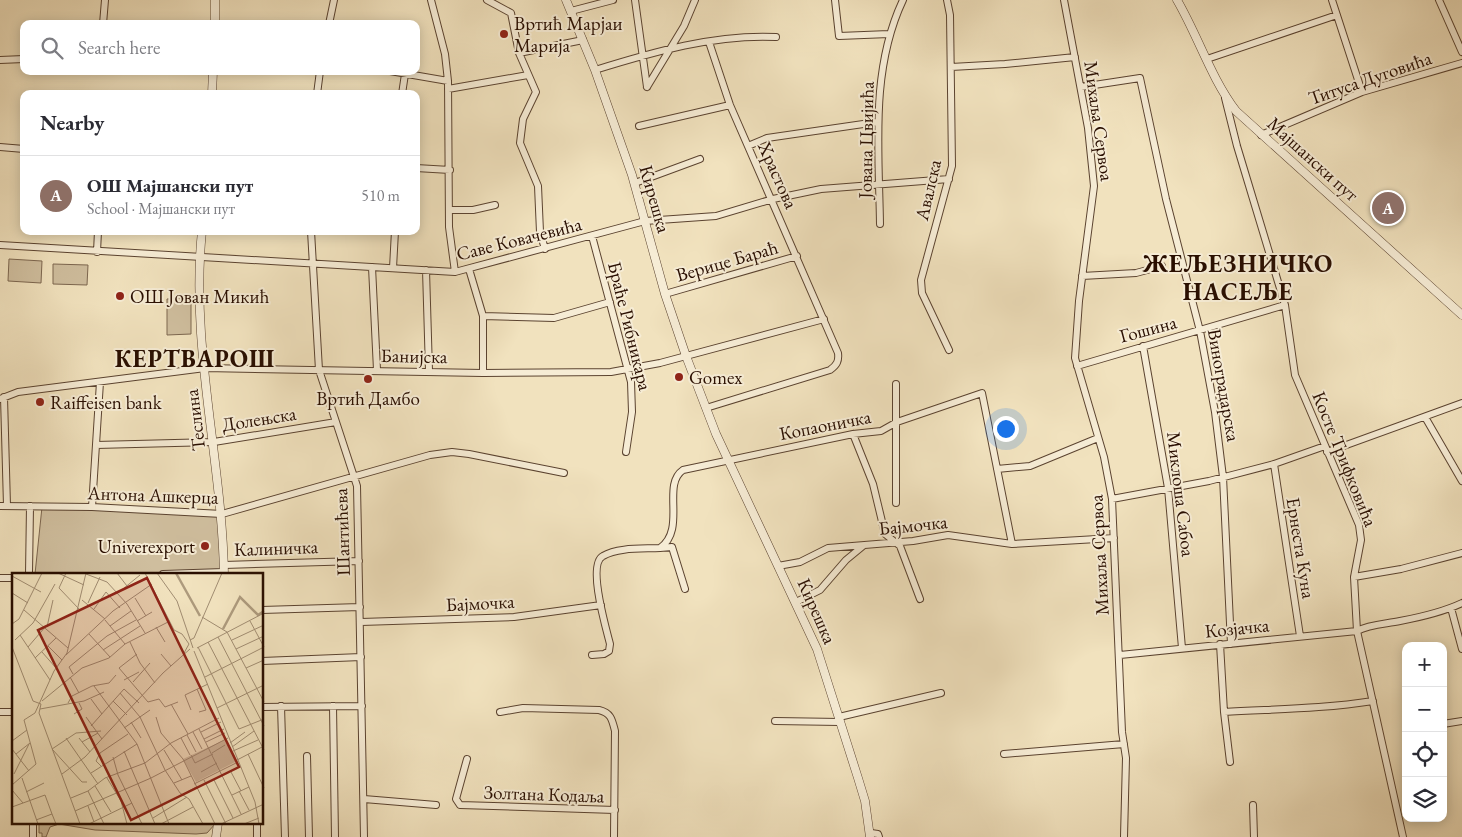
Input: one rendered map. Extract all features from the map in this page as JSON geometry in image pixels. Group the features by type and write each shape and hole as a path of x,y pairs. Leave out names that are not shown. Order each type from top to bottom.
{"street":[{"path":"103,20 105,0"},
{"path":"215,20 216,0"},
{"path":"330,20 334,0"},
{"path":"432,0 445,54 448,81 450,170 448,227 455,272"},
{"path":"487,0 489,3 511,13 519,53 536,92 523,119 520,143 538,186 540,232 545,248"},
{"name":"Кирешка","path":"566,0 595,70 635,183 665,294 706,408 728,460 817,649 863,793 870,835"},
{"path":"571,11 612,0"},
{"path":"635,0 647,87 684,26 695,0"},
{"path":"835,0 839,36 889,34"},
{"name":"Јована Цвијића","path":"880,224 877,122 882,70 889,34 903,0"},
{"name":"Авалска","path":"947,0 950,16 952,147 949,179 921,280 922,293 949,350"},
{"name":"Михаља Сервоа","path":"1064,0 1090,136 1094,186 1075,344 1077,366 1098,438 1112,499 1126,765 1124,837"},
{"name":"Мајшански пут","path":"1177,0 1225,97 1236,111 1462,315"},
{"path":"1332,0 1362,92"},
{"path":"1440,0 1462,52"},
{"path":"1207,58 1337,15"},
{"path":"595,70 642,56 709,42 750,36 776,37"},
{"path":"519,53 583,40"},
{"name":"Храстова","path":"709,42 730,105 773,199 824,319"},
{"path":"951,67 1075,57"},
{"path":"0,60 20,59"},
{"name":"Титуса Дуговића","path":"1261,135 1362,92 1462,63"},
{"path":"1454,66 1462,72"},
{"path":"212,90 214,75"},
{"path":"318,90 319,75"},
{"path":"403,90 405,75"},
{"path":"411,75 448,81"},
{"path":"448,89 528,75"},
{"name":"Виноградарска","path":"1081,87 1140,78 1166,199 1200,331 1215,412 1223,477 1231,644"},
{"name":"Косте Трифковића","path":"1225,97 1237,146 1285,305 1295,374 1359,525 1361,540 1354,577 1357,631 1403,837"},
{"path":"639,126 730,105"},
{"path":"748,146 767,138 877,122"},
{"path":"0,147 20,149"},
{"path":"635,183 700,159"},
{"path":"420,168 450,170"},
{"name":"Саве Ковачевића","path":"0,245 199,258 312,262 455,272 645,221 716,216 773,199 820,188 949,179"},
{"path":"449,210 473,210 495,204"},
{"path":"97,252 98,235"},
{"name":"Теслина","path":"202,235 199,258 205,368 222,514 224,571"},
{"name":"Шантићева","path":"311,235 319,370 355,477 358,498 364,837"},
{"path":"393,268 395,235"},
{"name":"Браће Рибникара","path":"592,236 633,397 626,452"},
{"name":"Верице Бараћ","path":"665,294 797,256"},
{"path":"1082,276 1136,273 1162,266"},
{"path":"372,267 377,370"},
{"path":"469,269 483,316 483,373"},
{"path":"426,270 429,372"},
{"path":"483,316 554,318 610,302"},
{"name":"Гошина","path":"1077,366 1285,305"},
{"path":"706,408 830,370 836,366 839,360 838,352 824,319"},
{"name":"Банијска","path":"2,398 18,392 205,368 483,373 603,372 686,356 824,319"},
{"name":"Миклоша Сабоа","path":"1142,346 1168,488 1182,648"},
{"path":"92,507 100,382"},
{"path":"896,384 898,422 896,504"},
{"name":"Копаоничка","path":"728,460 853,434 881,431 898,422 982,393 997,469"},
{"path":"2,398 3,506"},
{"path":"1112,499 1223,477 1274,464 1425,417 1462,402"},
{"path":"1425,417 1462,480"},
{"name":"Долењска","path":"96,444 214,442 336,422"},
{"path":"853,434 872,484 885,534 900,546 920,599"},
{"path":"1012,544 997,469 1030,466 1098,438"},
{"name":"Антона Ашкерца","path":"3,506 92,507 222,514 430,455 452,452 564,473"},
{"path":"685,589 670,538 675,482 678,473 683,470 728,460"},
{"name":"Ернеста Куна","path":"1274,464 1300,636"},
{"path":"29,573 30,506"},
{"name":"Бајмочка","path":"796,602 820,590 846,560 864,545 897,543 948,535 1012,544 1114,538"},
{"path":"660,548 670,538"},
{"path":"778,566 800,562 828,548 864,545"},
{"path":"592,655 604,654 609,650 610,644 601,605 596,564 599,558 610,553 672,547"},
{"path":"1354,577 1401,569 1462,553"},
{"name":"Калиничка","path":"183,573 359,561"},
{"name":"Козјачка","path":"1120,655 1357,631 1364,627 1400,621 1451,608 1462,603"},
{"name":"Бајмочка","path":"360,622 514,617 601,605"},
{"path":"264,610 360,607"},
{"path":"1451,608 1462,649"},
{"path":"1220,644 1224,712 1230,762"},
{"path":"264,661 361,657"},
{"path":"775,721 840,720 941,693"},
{"path":"1224,712 1287,707 1310,710 1373,701"},
{"path":"281,706 285,837"},
{"path":"333,706 335,837"},
{"path":"264,707 362,706"},
{"path":"500,712 523,708 599,710 607,712 612,717 615,731 614,837"},
{"path":"1447,723 1462,721"},
{"path":"1004,754 1124,744"},
{"path":"307,756 308,837"},
{"name":"Золтана Кодаља","path":"467,759 456,800 460,805 471,807 615,810"},
{"path":"364,798 436,805"},
{"path":"1253,805 1254,837"},
{"path":"33,824 33,837"},
{"path":"216,837 218,824"},
{"path":"257,824 257,837"},
{"path":"870,835 878,834 879,837"}],"shaded area":[{"path":"9,259 42,261 41,283 8,281"},
{"path":"53,264 88,265 87,285 53,284"},
{"path":"191,298 191,334 167,335 167,299"},
{"path":"42,507 221,515 223,573 35,573"},
{"path":"39,824 59,824 50,827 46,837 42,837 42,833 39,833"},
{"path":"59,824 215,824 207,833 196,834 95,830"}],"place":[{"name":"Вртић Марјаи Марија","path":"504,34"},
{"name":"ОШ Мајшански пут","path":"1388,208"},
{"name":"ОШ Јован Микић","path":"120,296"},
{"name":"Gomex","path":"679,377"},
{"name":"Вртић Дамбо","path":"368,379"},
{"name":"Raiffeisen bank","path":"40,402"},
{"name":"Univerexport","path":"205,546"}],"district":[{"name":"ЖЕЉЕЗНИЧКО НАСЕЉЕ","path":"1238,277"},
{"name":"КЕРТВАРОШ","path":"195,358"}]}
